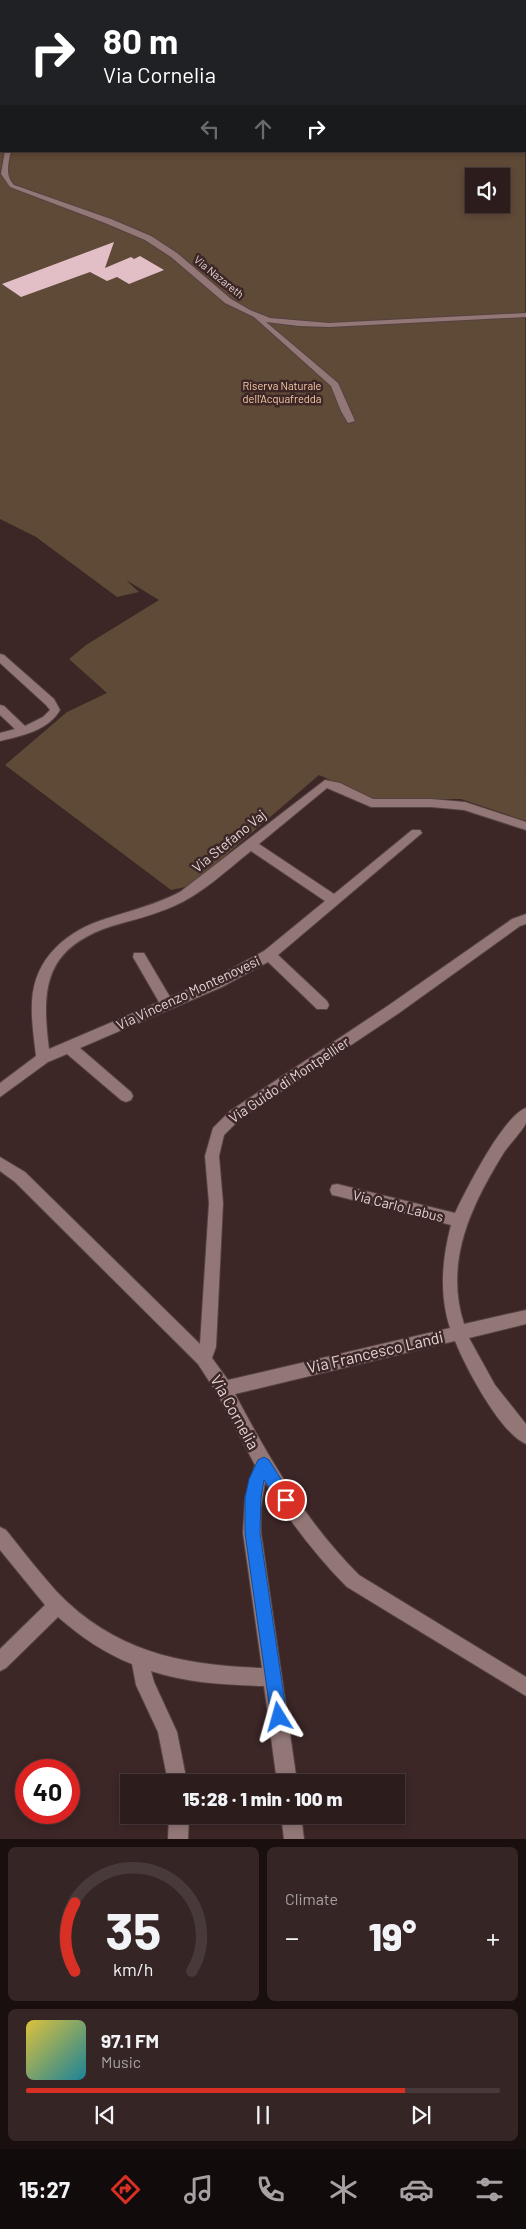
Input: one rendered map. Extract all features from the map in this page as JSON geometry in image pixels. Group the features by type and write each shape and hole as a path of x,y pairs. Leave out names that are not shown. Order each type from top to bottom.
{"street":[{"name":"Via Nazareth","path":"8,152 3,175 14,187 108,221 152,240 174,255 228,301 253,315 275,321 320,325 526,315"},
{"path":"253,315 335,385 345,412 351,421"},
{"path":"0,657 50,702 54,710 49,718 23,730 0,737"},
{"path":"0,709 23,730"},
{"name":"Via Stefano Vaj","path":"43,1058 38,1008 39,990 47,969 64,947 88,930 153,911 172,903 223,869 250,844 326,784 336,786 371,803 431,803 465,806 526,826"},
{"name":"Via Vincenzo Montenovesi","path":"0,1091 43,1058 217,983 269,955 416,833"},
{"path":"250,844 334,901"},
{"name":"Via Guido di Montpellier","path":"204,1359 208,1347 216,1203 212,1156 218,1132 235,1115 394,1009 516,922 526,919"},
{"path":"269,955 322,1004"},
{"path":"139,958 168,1005"},
{"path":"69,1047 126,1096"},
{"path":"526,1114 509,1133 468,1201 460,1222 450,1286 453,1310 459,1332 490,1392 526,1436"},
{"name":"Via Cornelia","path":"0,1163 20,1177 204,1359 224,1389 264,1465 294,1512 327,1555 353,1581 526,1687"},
{"name":"Via Carlo Labus","path":"337,1190 460,1222"},
{"name":"Via Francesco Landi","path":"224,1389 526,1317"},
{"path":"264,1465 257,1479 253,1498 252,1533 286,1774"},
{"path":"0,1536 58,1605 97,1638 141,1659 203,1674 273,1677"},
{"path":"0,1662 58,1605"},
{"path":"141,1659 140,1671 169,1738 176,1774"},
{"path":"178,1839 179,1824"},
{"path":"292,1824 294,1839"}],"green space":[{"name":"Riserva Naturale dell'Acquafredda","path":"0,152 525,152 526,821 461,799 373,799 319,775 190,886 171,890 5,765 67,712 107,693 69,659 86,645 159,600 126,580 139,592 117,597 36,537 0,519"}],"building":[{"path":"114,242 105,268 131,257 134,259 140,256 164,270 129,284 117,277 107,281 90,272 21,297 2,284"}],"route":[{"path":"279,1717 252,1533 253,1498 257,1479 264,1465 286,1500"}]}
